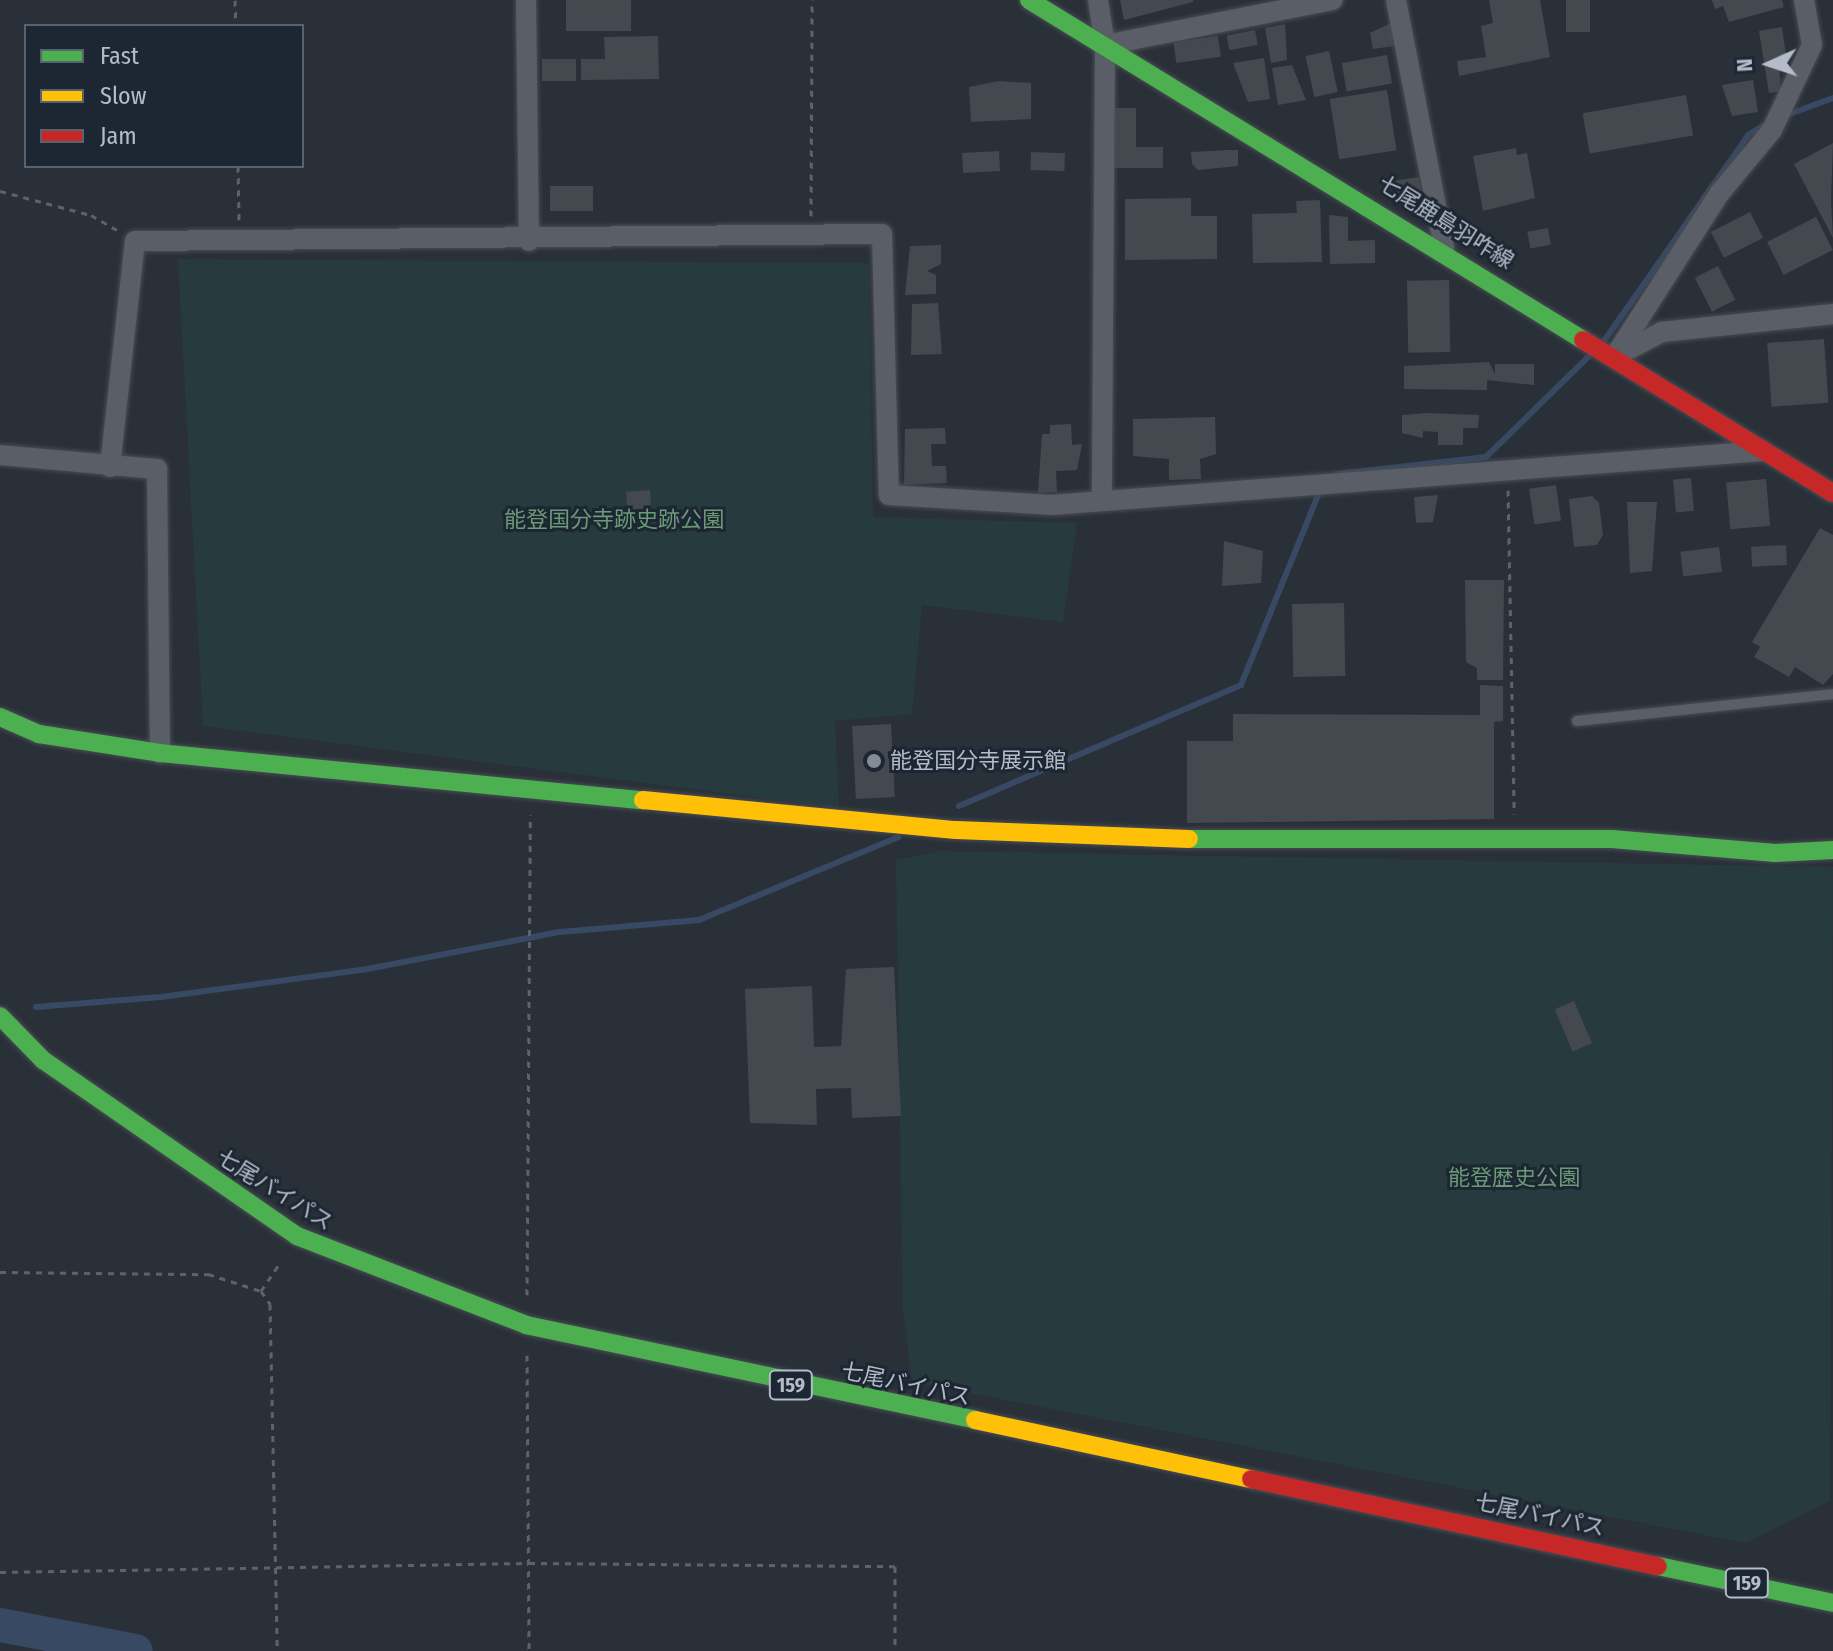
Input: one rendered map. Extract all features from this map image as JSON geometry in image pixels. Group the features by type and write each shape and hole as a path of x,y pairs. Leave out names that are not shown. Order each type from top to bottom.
{"main road":[{"name":"七尾鹿島羽咋線","path":"1029,0 1444,248 1833,493"},
{"path":"0,717 39,734 160,753 531,791 1071,838 1612,839 1775,853 1833,850"},
{"name":"七尾バイパス","path":"0,1016 68,1078 297,1236 532,1326 1833,1603"}],"street":[{"path":"526,0 529,241"},
{"path":"1098,0 1105,45 1102,499"},
{"path":"1105,45 1333,0"},
{"path":"1396,0 1444,248"},
{"path":"1611,354 1719,194 1772,130 1783,110 1812,45 1804,0"},
{"path":"110,467 135,241 240,244 882,234 889,495 1051,505 1765,451"},
{"path":"1611,354 1662,332 1833,314"},
{"path":"0,455 157,469 160,753"}],"lane":[{"path":"1577,721 1833,694"}],"path":[{"path":"235,0 236,24"},
{"path":"811,235 812,0"},
{"path":"238,168 240,244"},
{"path":"0,191 91,215 135,241"},
{"path":"1507,470 1514,839"},
{"path":"528,950 531,791"},
{"path":"261,1291 297,1236"},
{"path":"0,1272 208,1274 261,1291 270,1304 277,1651"},
{"path":"0,1572 529,1563 895,1566 895,1651"}],"green space":[{"name":"能登国分寺跡史跡公園","path":"178,259 869,263 873,517 1077,523 1063,622 922,605 912,714 835,721 839,808 203,726"},
{"name":"能登歴史公園","path":"940,851 1833,867 1830,1501 1746,1543 912,1382 903,1310 896,860"}],"building":[{"path":"566,0 631,0 631,31 566,31"},
{"path":"1120,0 1193,0 1193,2 1124,20"},
{"path":"1489,0 1540,0 1550,57 1459,76 1457,61 1486,57 1481,26 1493,23"},
{"path":"1566,0 1590,0 1590,32 1566,32"},
{"path":"1712,0 1782,0 1784,7 1729,22 1723,6 1715,9"},
{"path":"1391,23 1394,46 1373,49 1370,33"},
{"path":"1285,24 1287,60 1271,63 1265,28"},
{"path":"1782,27 1787,63 1779,64 1781,91 1769,93 1759,31"},
{"path":"1255,30 1258,45 1229,50 1227,36"},
{"path":"658,36 659,79 581,80 581,59 605,59 604,37"},
{"path":"1218,36 1221,57 1176,63 1173,42"},
{"path":"1329,51 1338,92 1314,97 1306,56"},
{"path":"1387,55 1392,84 1347,92 1342,63"},
{"path":"1264,58 1270,99 1248,102 1233,63"},
{"path":"542,59 576,59 576,81 542,81"},
{"path":"1292,65 1306,100 1278,105 1272,68"},
{"path":"1753,80 1758,112 1732,116 1722,85"},
{"path":"999,81 1031,83 1031,119 971,122 969,87"},
{"path":"1387,90 1397,150 1339,159 1330,99"},
{"path":"1686,95 1693,135 1590,154 1583,113"},
{"path":"1113,108 1136,108 1136,147 1163,147 1163,168 1114,168"},
{"path":"1833,143 1831,200 1833,238 1794,164"},
{"path":"1516,148 1517,155 1527,153 1535,198 1483,211 1473,156"},
{"path":"1238,150 1238,166 1198,170 1192,164 1191,152"},
{"path":"999,151 1000,171 963,173 962,153"},
{"path":"1031,152 1065,153 1064,171 1030,170"},
{"path":"1419,177 1422,195 1396,199 1393,181"},
{"path":"550,186 593,186 593,211 550,211"},
{"path":"1191,198 1191,216 1217,216 1217,259 1125,260 1125,199"},
{"path":"1320,200 1322,262 1253,263 1252,214 1297,213 1296,201"},
{"path":"1750,212 1763,238 1724,258 1711,232"},
{"path":"1329,215 1348,217 1348,241 1375,240 1375,263 1330,264"},
{"path":"1816,217 1833,250 1784,275 1767,242"},
{"path":"1548,228 1551,245 1530,248 1527,232"},
{"path":"941,245 941,264 927,271 936,275 936,294 905,295 910,246"},
{"path":"1718,266 1735,300 1712,312 1695,278"},
{"path":"1449,280 1450,352 1408,353 1407,281"},
{"path":"938,303 942,354 911,355 912,304"},
{"path":"1824,339 1828,403 1772,407 1767,343"},
{"path":"1489,362 1495,374 1495,364 1534,364 1534,385 1487,380 1487,390 1404,389 1404,366"},
{"path":"1402,415 1479,415 1478,428 1463,428 1463,445 1438,445 1438,432 1423,431 1423,438 1402,433"},
{"path":"1215,417 1216,454 1200,459 1201,479 1169,480 1169,459 1133,456 1133,419"},
{"path":"1071,424 1072,445 1082,444 1077,470 1056,471 1057,492 1038,493 1042,434 1050,434 1050,425"},
{"path":"945,428 946,444 931,444 932,466 946,466 947,483 904,485 905,429"},
{"path":"1691,478 1694,511 1676,512 1673,480"},
{"path":"1766,479 1770,526 1730,529 1726,482"},
{"path":"1556,485 1561,521 1534,524 1529,489"},
{"path":"650,490 652,522 628,524 626,492"},
{"path":"1438,495 1433,522 1416,523 1414,497"},
{"path":"1592,496 1599,503 1603,535 1597,545 1574,547 1569,499"},
{"path":"1627,502 1657,502 1652,571 1630,573"},
{"path":"1820,528 1833,535 1833,674 1823,685 1795,667 1789,677 1754,657 1760,647 1752,642"},
{"path":"1224,541 1263,551 1261,583 1222,586"},
{"path":"1786,545 1787,565 1752,567 1751,547"},
{"path":"1719,547 1722,572 1683,577 1680,552"},
{"path":"1465,580 1504,580 1503,680 1477,680 1477,668 1466,662"},
{"path":"1344,603 1345,676 1293,677 1292,604"},
{"path":"1480,685 1503,686 1503,721 1494,722 1494,819 1187,823 1187,741 1233,741 1233,714 1480,715"},
{"name":"能登国分寺展示館","path":"891,724 895,797 856,799 852,726"},
{"path":"894,967 901,1116 852,1118 851,1088 816,1089 817,1125 750,1123 745,989 812,986 814,1047 841,1046 846,969"},
{"path":"1574,1001 1592,1043 1573,1052 1555,1009"}],"waterway":[{"path":"1784,116 1833,98"},
{"path":"1604,341 1748,135 1770,121"},
{"path":"1337,474 1486,457 1591,354"},
{"path":"959,806 1241,685 1320,490"},
{"path":"36,1007 161,997 362,970 560,932 699,920 898,837"},
{"path":"0,1625 136,1651"}],"traffic: fast":[{"path":"1029,0 1583,340"},
{"path":"0,717 39,734 160,753 643,800"},
{"path":"1189,839 1612,839 1775,853 1833,850"},
{"path":"0,1016 43,1060 297,1236 526,1325 975,1420"},
{"path":"1658,1566 1833,1603"}],"traffic: slow":[{"path":"643,800 956,830 1189,839"},
{"path":"975,1420 1251,1479"}],"traffic: jam":[{"path":"1583,340 1833,493"},
{"path":"1251,1479 1658,1566"}],"place":[{"name":"能登国分寺展示館","path":"874,761"}]}
